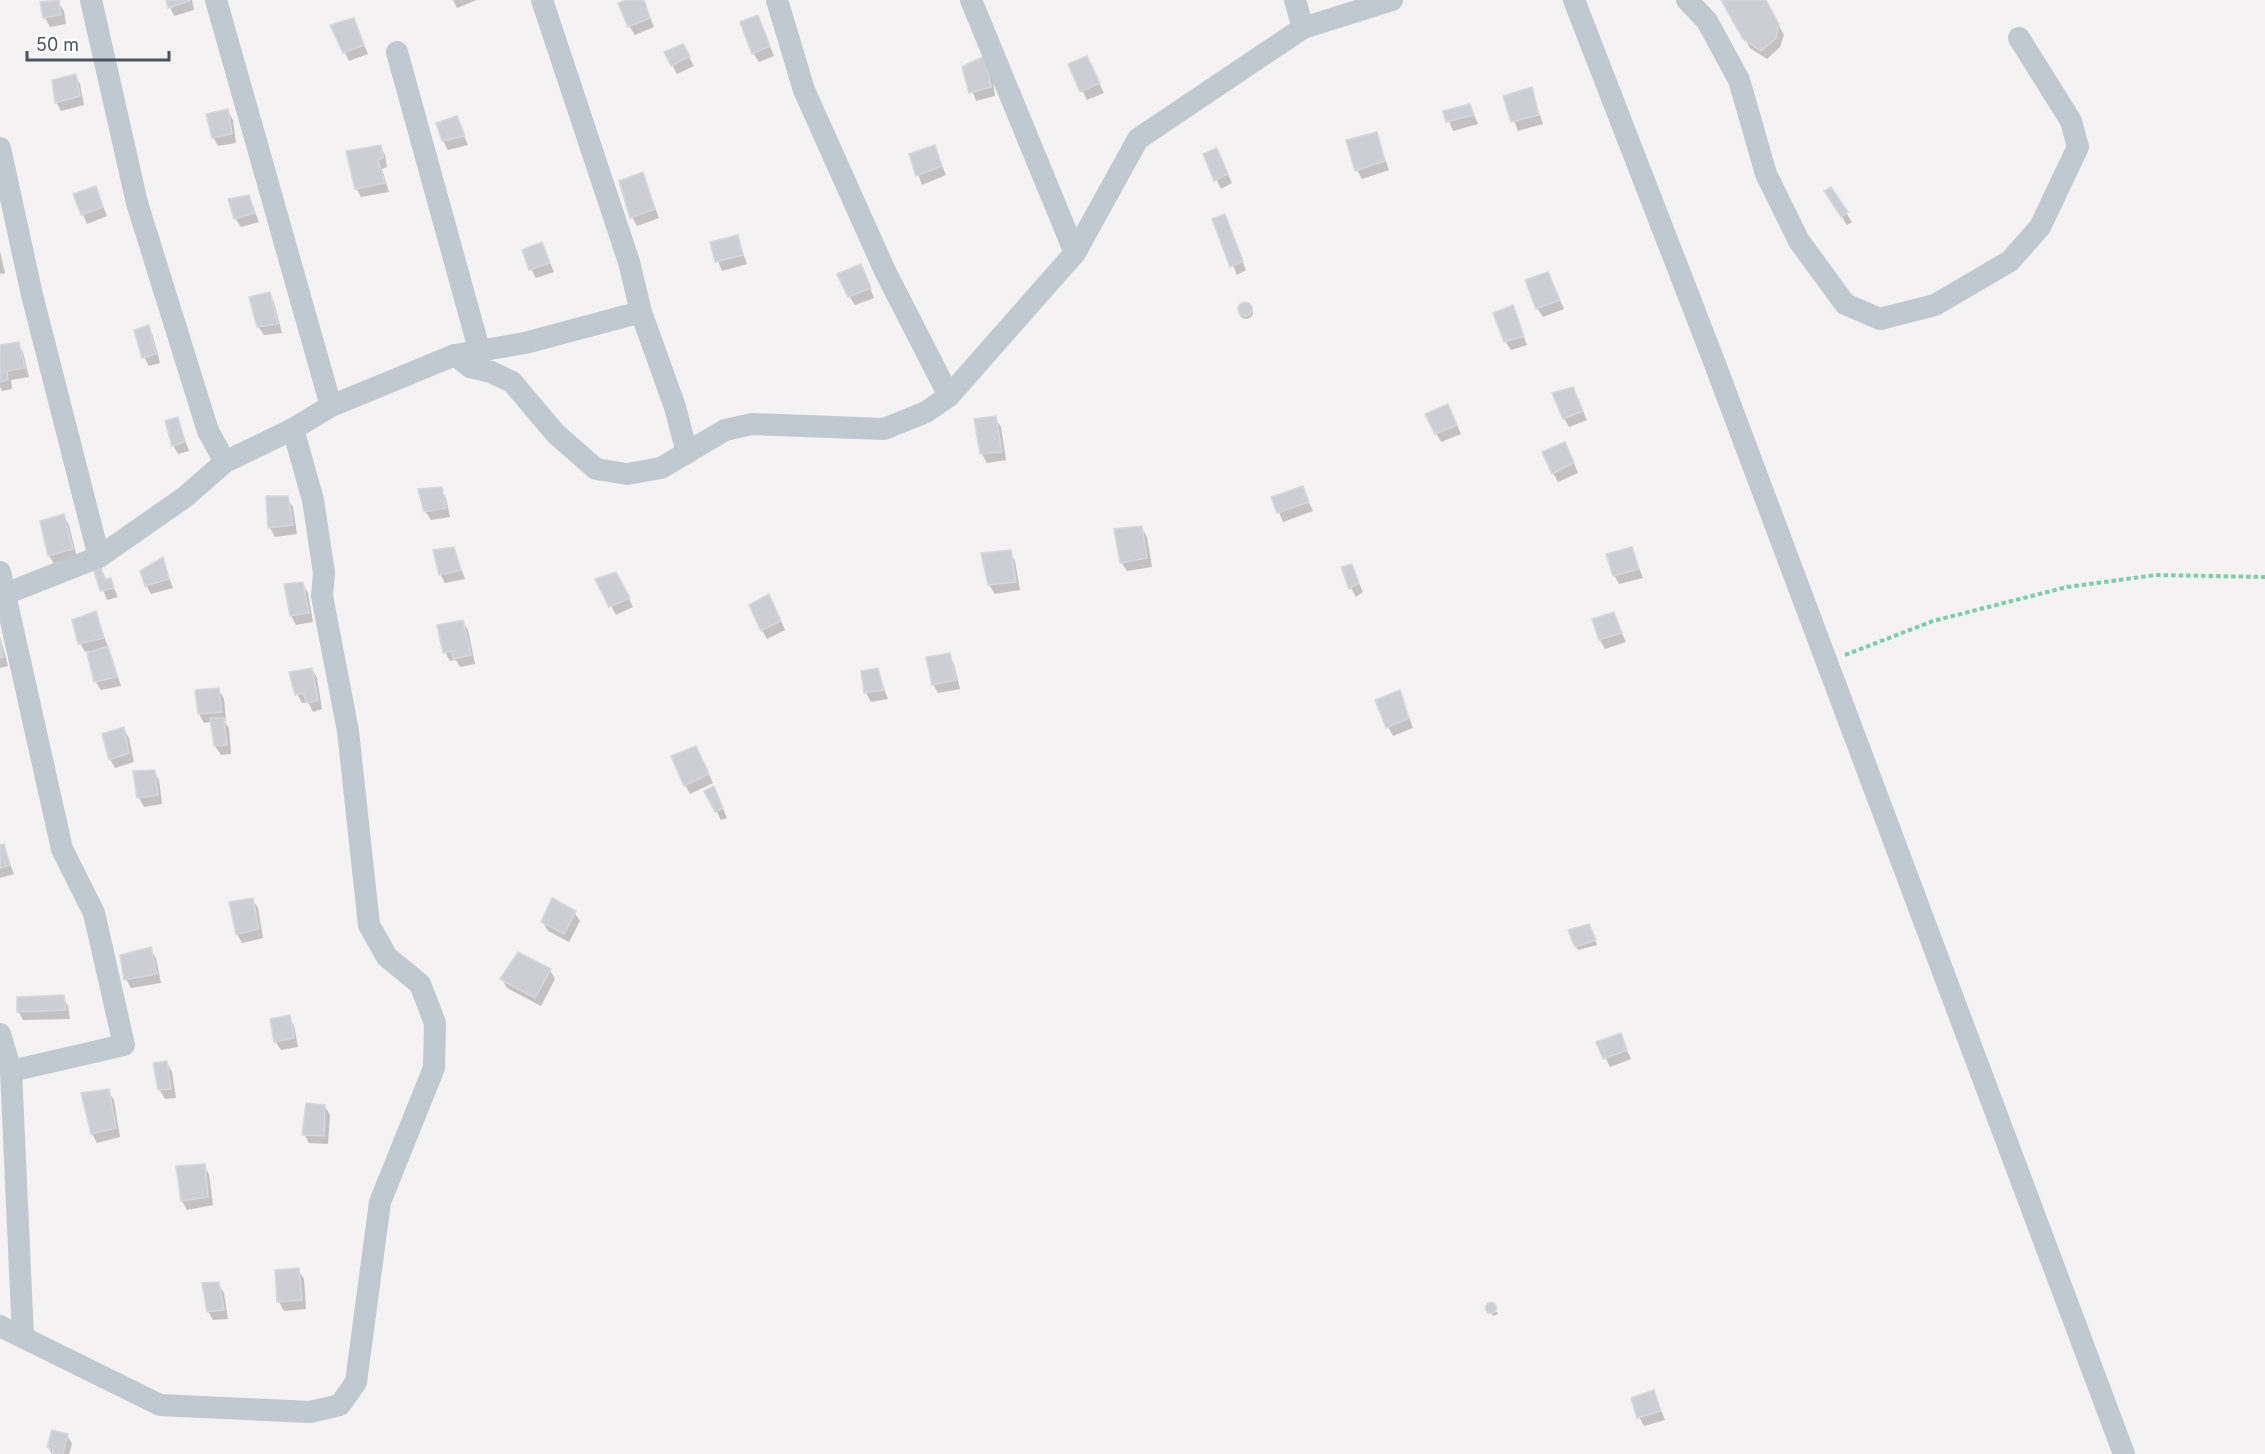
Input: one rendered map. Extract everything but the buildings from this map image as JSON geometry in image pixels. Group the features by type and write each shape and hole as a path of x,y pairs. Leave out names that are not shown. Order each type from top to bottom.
{"street":[{"path":"92,0 137,203 208,430 225,462"},
{"path":"216,0 331,406"},
{"path":"542,0 629,262 641,312 675,407 687,453"},
{"path":"777,0 804,90 885,270 950,396"},
{"path":"971,0 1075,253"},
{"path":"1295,0 1303,28"},
{"path":"455,355 470,367 491,372 512,382 556,434 596,469 627,474 661,468 725,430 752,424 884,429 926,412 950,396 1075,253 1138,139 1303,28 1392,0"},
{"path":"1574,0 1827,662 2124,1454"},
{"path":"1688,0 1707,21 1739,80 1766,174 1799,241 1845,304 1880,319 1935,306 2010,261 2040,227 2078,147 2071,121 2019,38"},
{"path":"397,52 479,349"},
{"path":"0,148 32,295 99,557"},
{"path":"2,595 99,557 185,497 225,462 293,429 331,406 455,355 479,349 525,343 641,312"},
{"path":"0,1326 160,1405 310,1412 340,1405 356,1382 380,1202 434,1068 435,1023 420,984 387,957 369,925 348,731 322,596 324,573 314,500 293,429"},
{"path":"0,572 2,595 62,849 94,913 124,1045 11,1071"},
{"path":"0,1034 11,1071 23,1337"}],"path":[{"path":"1827,662 1933,621 2067,588 2156,575 2265,577"}]}
